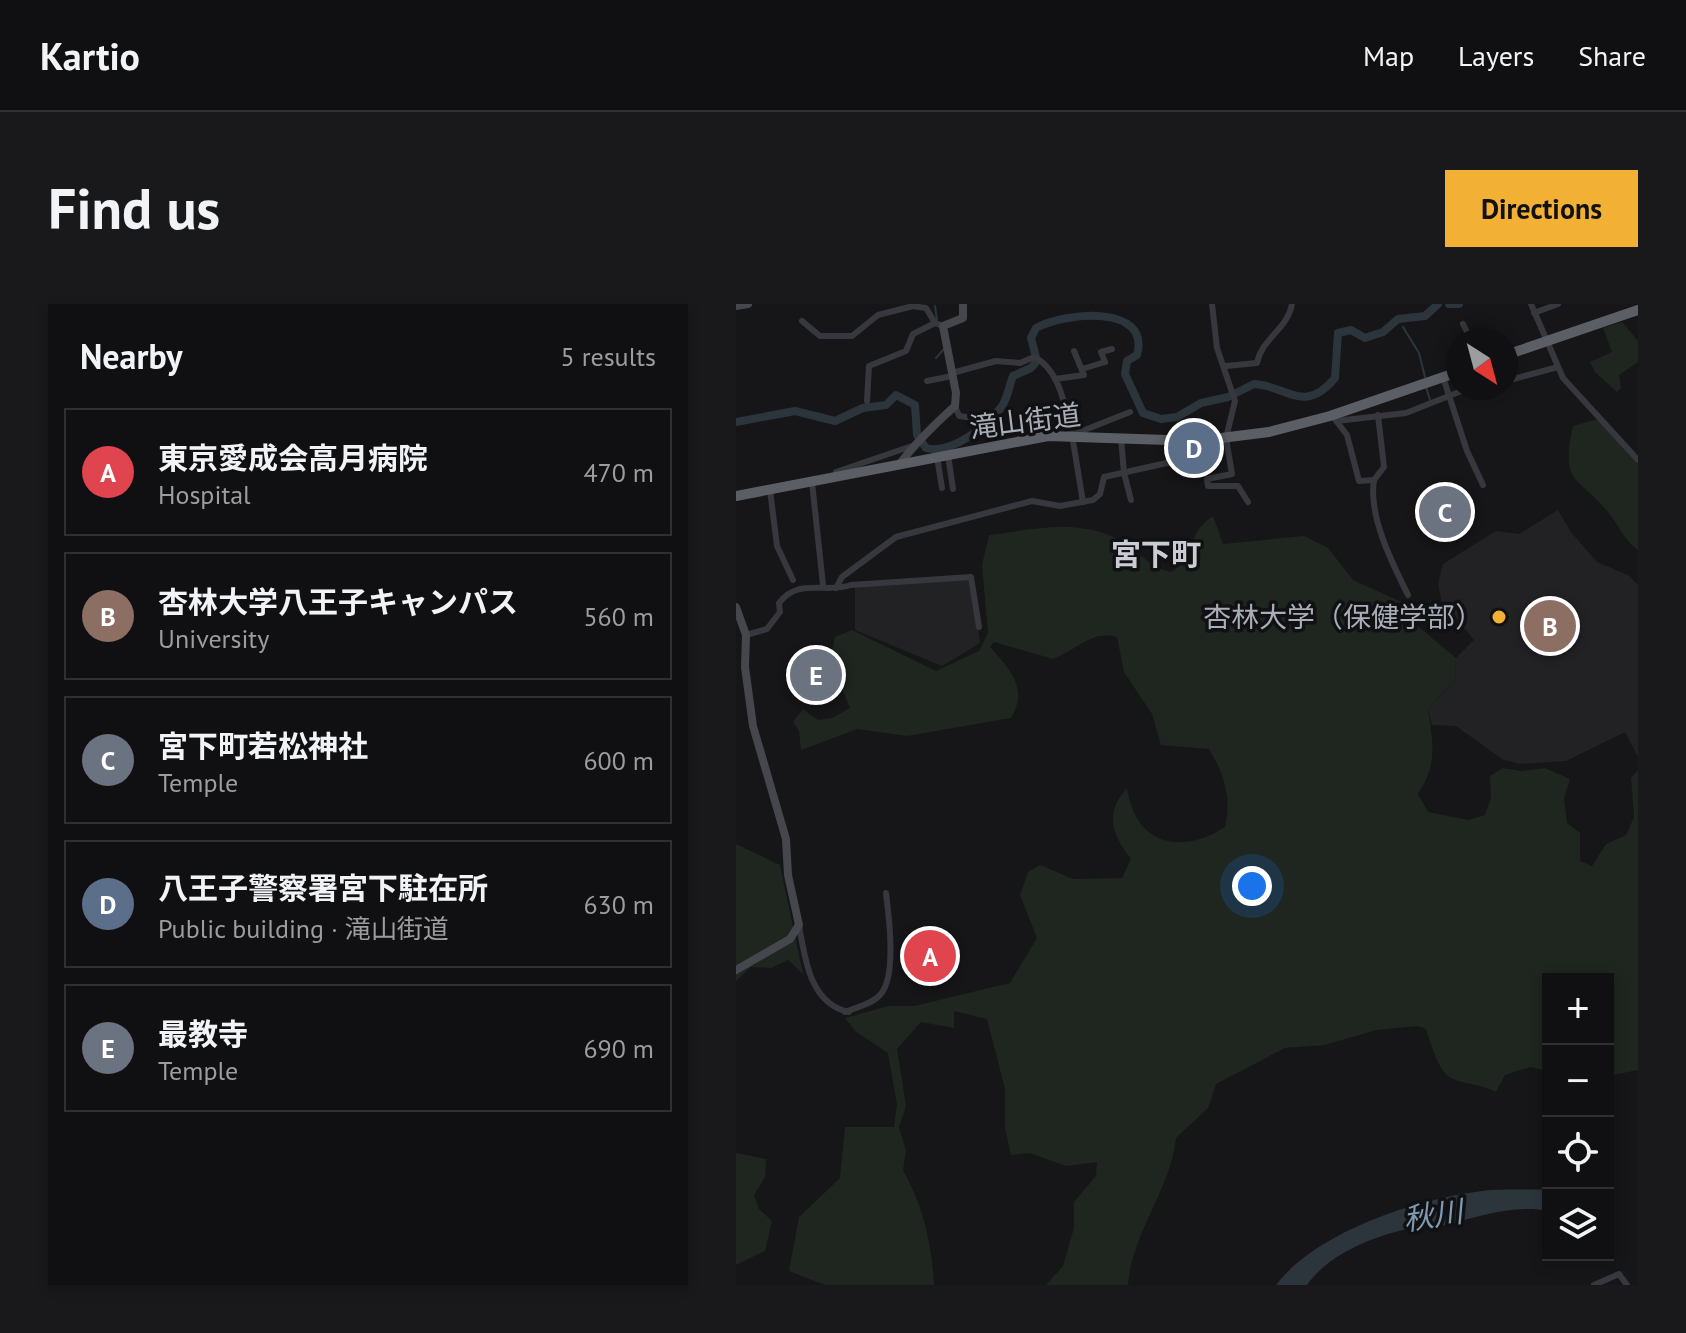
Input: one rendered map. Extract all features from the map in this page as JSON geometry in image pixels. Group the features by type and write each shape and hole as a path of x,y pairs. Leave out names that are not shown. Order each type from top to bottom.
{"highway":[{"path":"1518,351 1638,310"},
{"name":"滝山街道","path":"737,495 1072,435 1197,441 1226,438 1334,419 1446,376"}],"main road":[{"path":"736,306 748,304"},
{"path":"899,465 956,401 939,325 963,318 963,304"},
{"path":"736,607 746,635 745,667 753,726 786,839 788,875 799,925 790,939 736,970"}],"street":[{"path":"1212,304 1217,348 1234,393 1226,438 1232,474 1207,479 1208,486 1238,486 1248,502"},
{"path":"1226,366 1257,363 1259,351 1289,318 1292,304"},
{"path":"1531,304 1563,378 1638,460"},
{"path":"1534,313 1558,304"},
{"path":"802,321 820,336 852,336 878,315 918,306 928,310 939,325 913,334 906,351 869,366 867,401"},
{"path":"1463,324 1465,328"},
{"path":"1082,369 1105,362 1101,352 1112,349"},
{"path":"1055,379 1084,375 1074,351"},
{"path":"927,381 996,361 1020,363 1036,358 1055,379 1072,435 1083,502"},
{"path":"1518,378 1558,367"},
{"path":"1443,377 1446,386"},
{"path":"1334,419 1406,413 1446,397"},
{"path":"1450,400 1473,466 1483,485"},
{"path":"956,401 959,416 973,418"},
{"path":"1072,435 1130,412"},
{"path":"1378,415 1384,467 1372,488 1394,567 1408,595"},
{"path":"1334,419 1347,435 1359,481 1374,480"},
{"path":"1121,438 1124,473 1131,500"},
{"path":"836,588 842,577 896,537 1032,501 1060,506 1083,502 1097,497 1104,477 1198,456 1197,441"},
{"path":"823,585 811,482 817,476 853,468 871,458 918,443"},
{"path":"942,488 943,456"},
{"path":"943,456 953,489"},
{"path":"770,490 777,546 793,580"},
{"path":"746,635 767,629 780,612 779,603 791,591 823,585 836,588 971,577 979,627"},
{"path":"799,925 806,966 814,982 828,1005 847,1012 878,998 886,985 891,937 886,893"},
{"path":"1594,1285 1619,1274 1627,1285"}],"shaded area":[{"path":"1622,322 1638,341 1638,362 1619,375 1621,388 1617,392 1595,372 1590,362 1612,352 1603,328"},
{"path":"1598,419 1638,460 1638,550 1571,470 1569,446 1573,426"},
{"path":"1558,510 1571,532 1597,562 1628,575 1638,585 1638,757 1625,732 1566,761 1520,764 1502,759 1456,726 1432,725 1428,709 1455,679 1456,658 1474,640 1452,613 1443,607 1438,584 1443,564 1496,531 1519,534"},
{"path":"1213,516 1223,544 1304,536 1328,548 1353,580 1406,604 1413,622 1456,658 1455,679 1428,709 1431,763 1418,794 1428,812 1468,820 1485,815 1491,798 1490,776 1503,768 1521,771 1545,768 1570,779 1564,798 1567,823 1580,833 1580,861 1592,866 1606,844 1626,835 1634,817 1631,778 1638,770 1638,1070 1614,1075 1614,973 1542,973 1542,1070 1530,1067 1505,1075 1496,1092 1448,1076 1436,1057 1426,1029 1418,1026 1377,1030 1324,1045 1285,1048 1216,1084 1208,1108 1176,1138 1167,1176 1136,1248 1128,1285 1046,1285 1063,1266 1074,1228 1074,1202 1096,1176 1097,1162 1066,1166 1030,1153 1011,1155 1005,1128 1005,1089 987,1019 954,1011 954,1028 921,1022 897,1049 906,1106 899,1127 906,1151 903,1170 925,1226 934,1285 825,1285 789,1271 799,1217 840,1178 845,1127 894,1127 897,1104 888,1053 855,1031 845,1018 889,1006 914,1006 1010,983 1037,938 1020,895 1028,872 1040,865 1073,879 1122,878 1131,859 1115,833 1113,815 1127,788 1139,822 1150,833 1176,842 1192,841 1225,827 1228,806 1219,768 1209,749 1161,745 1152,714 1124,672 1117,637 1099,636 1053,659 994,642 990,647 1010,671 1018,689 1016,708 1011,718 907,736 857,729 801,750 799,731 793,722 803,709 818,720 832,718 850,708 830,659 835,637 852,630 936,671 979,651 988,633 982,565 989,535 1051,527 1083,528 1113,537 1155,566 1171,572 1185,559 1204,523"},
{"path":"971,577 980,643 942,666 855,630 855,584"},
{"path":"736,844 780,865 803,974 788,960 771,968 751,967 736,981"},
{"path":"736,1153 766,1159 765,1177 754,1195 759,1209 772,1221 765,1251 736,1265"}],"water":[{"name":"秋川","path":"1542,1189 1542,1210 1509,1210 1445,1225 1394,1232 1352,1248 1327,1264 1307,1285 1276,1285 1295,1265 1318,1248 1374,1219 1435,1200 1492,1190"}],"waterway":[{"path":"736,422 795,411 835,421 863,408 886,405 896,395 915,405 917,435 926,448 946,447 968,437 988,422 1004,403 1013,376 1031,368 1037,361 1031,338 1036,328 1066,318 1085,316 1103,316 1131,327 1138,339 1137,355 1127,361 1125,374 1143,413 1161,419 1177,417 1201,403 1228,397 1254,384 1305,397 1324,389 1335,378 1338,333 1351,330 1365,338 1383,332 1398,319 1425,316 1438,304"},
{"path":"1449,304 1459,304"},
{"path":"935,306 937,320"},
{"path":"1403,327 1419,353 1425,377"},
{"path":"936,358 944,349"},
{"path":"1426,387 1430,400"}],"place":[{"name":"八王子警察署宮下駐在所","path":"1194,448"},
{"name":"宮下町若松神社","path":"1445,512"},
{"name":"杏林大学（保健学部）","path":"1499,617"},
{"name":"杏林大学八王子キャンパス","path":"1550,626"},
{"name":"最教寺","path":"816,675"},
{"name":"東京愛成会高月病院","path":"930,956"}],"district":[{"name":"宮下町","path":"1156,555"}]}
